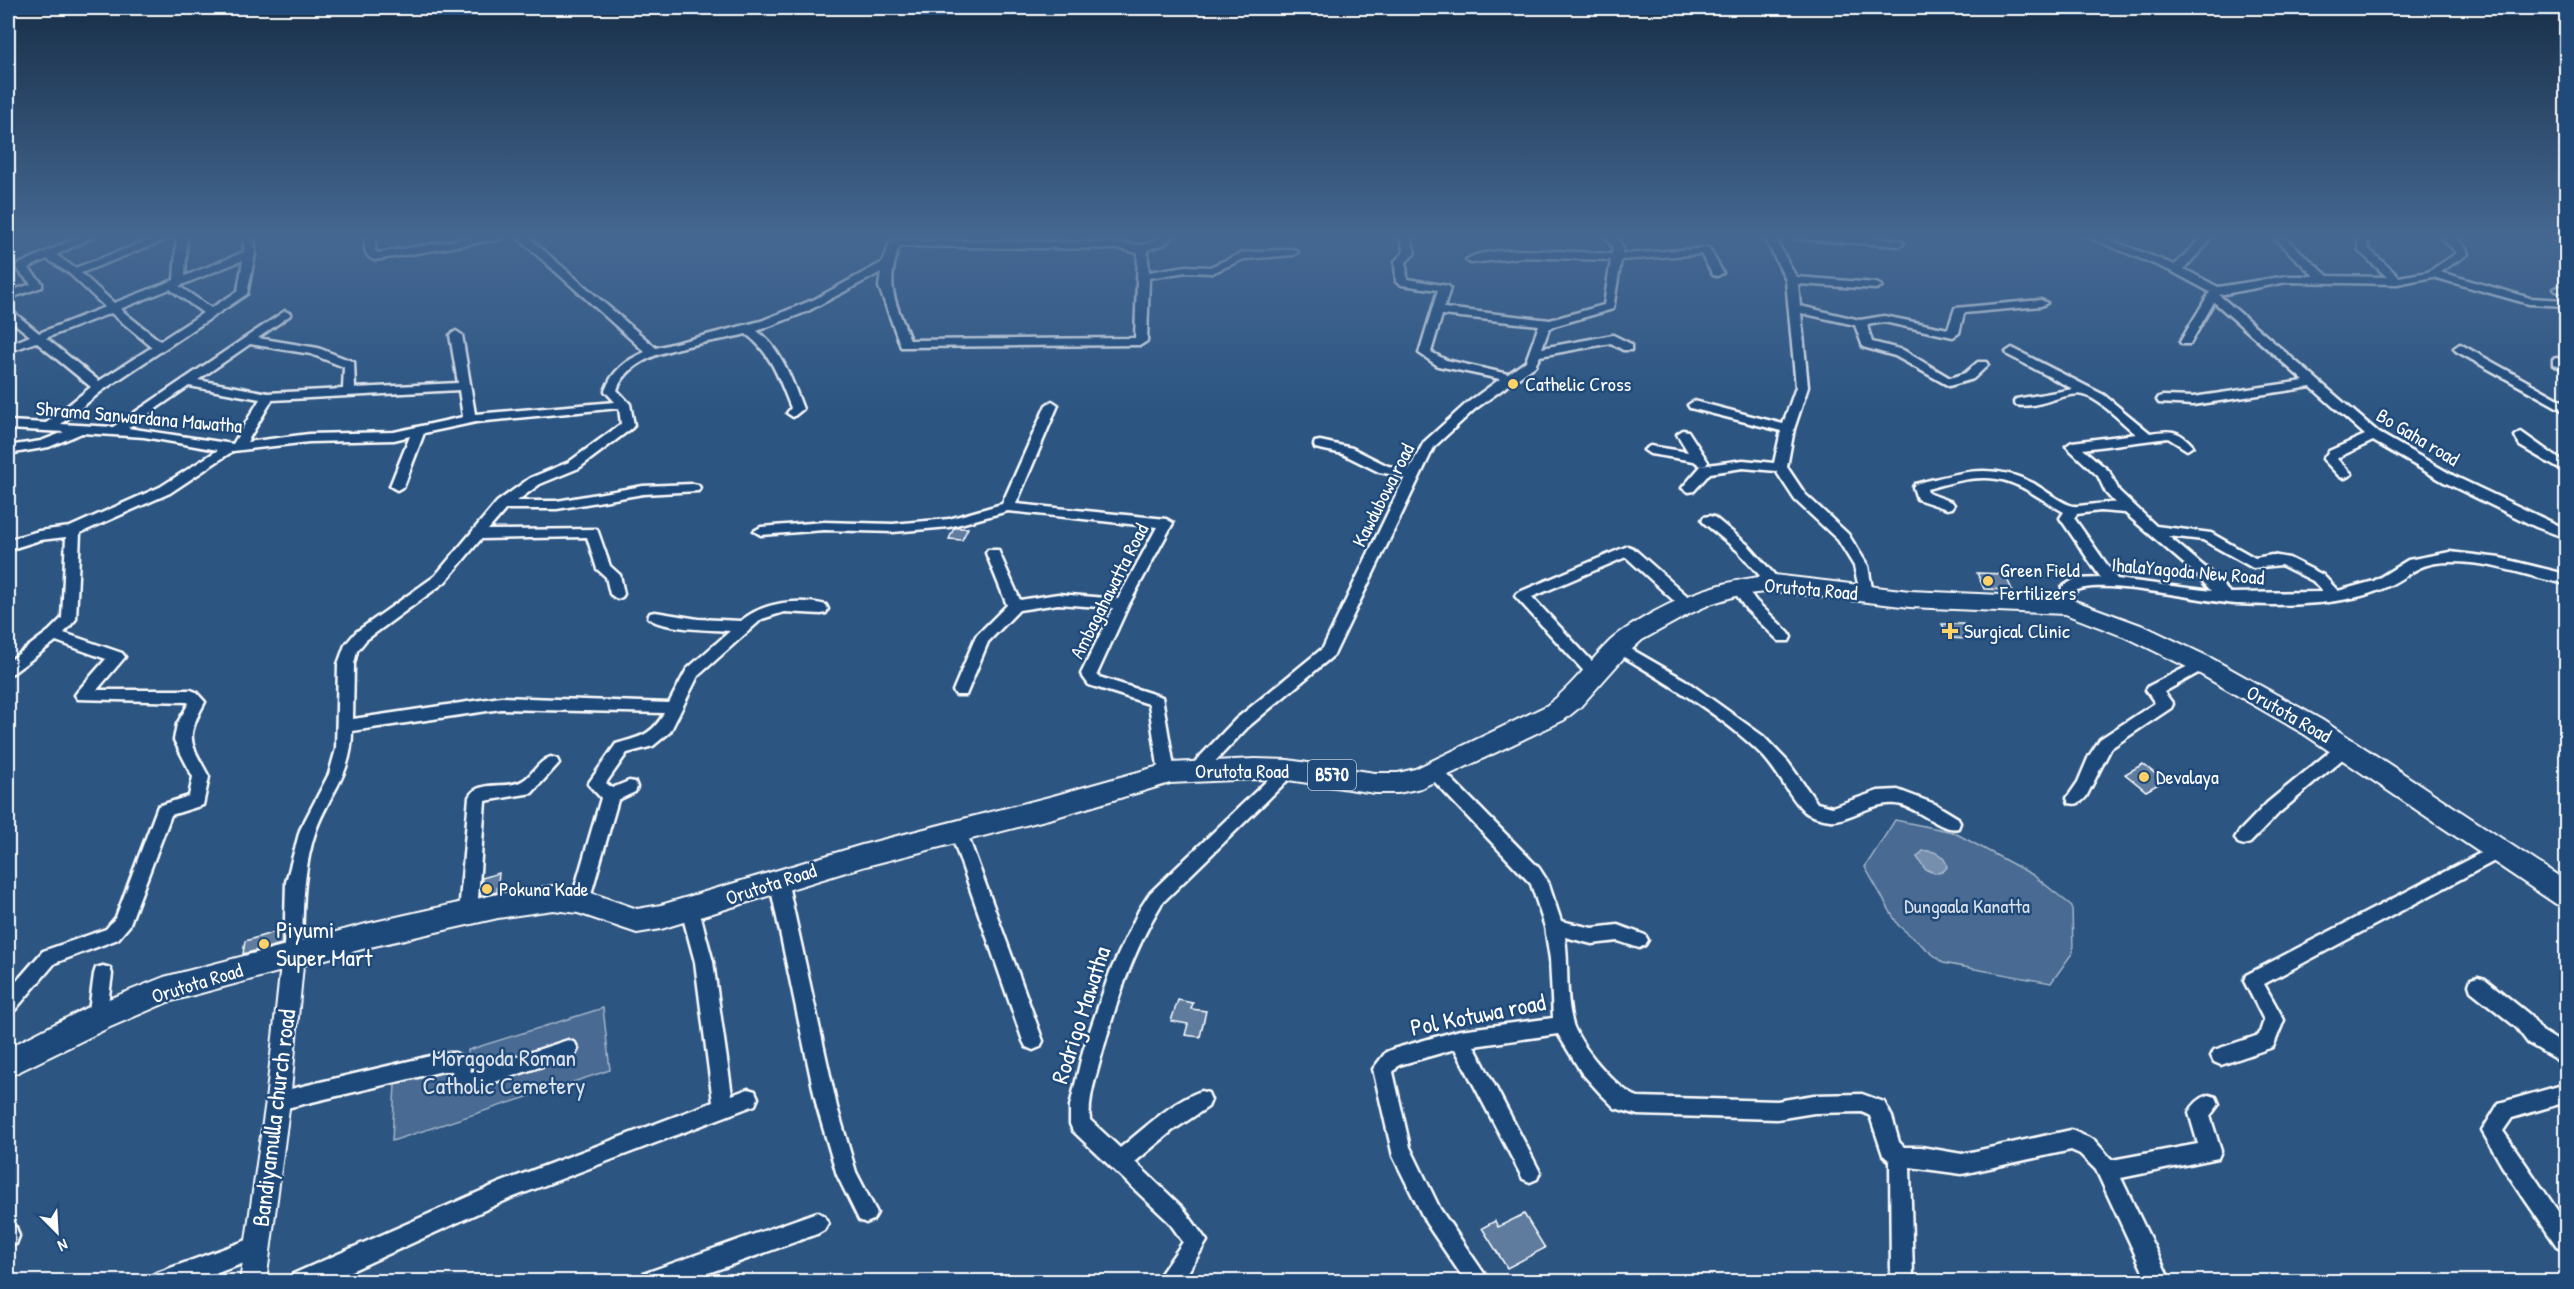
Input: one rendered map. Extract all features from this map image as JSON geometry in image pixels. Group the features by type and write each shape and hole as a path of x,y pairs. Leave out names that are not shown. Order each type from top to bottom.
{"main road":[{"name":"Orutota Road","path":"8,1063 97,1018 164,990 370,935 553,898 580,900 618,916 638,921 690,910 778,880 1053,807 1167,773 1197,770 1288,770 1375,783 1398,783 1421,778 1554,713 1571,701 1619,647 1661,617 1738,587 1774,583 1910,599 2067,606 2138,633 2202,664 2346,747 2498,851 2561,887"}],"street":[{"path":"100,296 160,346"},
{"path":"8,349 141,296"},
{"path":"190,296 210,312"},
{"path":"46,429 99,387 236,296"},
{"path":"589,296 653,352"},
{"path":"292,955 295,882 308,830 337,774 344,749 346,664 350,648 361,636 440,579 502,505 535,481 574,465 628,425 624,404 611,391 615,379 634,362 653,352 748,330 830,296"},
{"path":"888,296 905,344 1141,340 1143,296"},
{"path":"1442,296 1425,353 1442,363 1511,378"},
{"path":"1438,311 1550,323 1609,307 1611,296"},
{"path":"1793,296 1802,387 1788,429 1780,467 1800,497 1843,537 1861,566 1866,594"},
{"path":"2000,296 2000,300 2007,305"},
{"path":"2186,342 2198,318 2213,296"},
{"name":"Bo Gaha road","path":"2217,296 2262,340 2315,383 2374,436 2449,479 2566,534"},
{"path":"2512,296 2529,301 2566,303"},
{"path":"1794,308 1860,322 1884,320 1953,333 1959,310 2041,303"},
{"path":"8,313 99,387"},
{"path":"116,432 285,314"},
{"path":"1860,322 1867,344 1899,353 1949,382 1969,376 1982,365"},
{"name":"Kawdubowa road","path":"1197,770 1242,723 1329,651 1429,445 1471,406 1531,363 1544,327 1550,323"},
{"path":"748,330 758,336 784,375 797,409 793,413"},
{"path":"456,335 470,419"},
{"path":"1534,353 1613,339 1627,347"},
{"path":"248,340 314,351 350,365 349,393"},
{"path":"2460,348 2566,408"},
{"path":"2012,352 2100,398 2148,437"},
{"path":"188,382 268,397 464,386"},
{"path":"2163,400 2193,401 2315,383"},
{"path":"2020,402 2084,390"},
{"path":"8,545 39,536 73,531 165,490 233,447 268,397"},
{"name":"Shrama Sanwardana Mawatha","path":"8,425 144,433 233,447 309,438 394,436 470,419 624,404"},
{"path":"761,531 824,526 893,528 949,523 1008,507 1052,405"},
{"path":"1694,405 1788,429"},
{"path":"8,450 44,444 82,430"},
{"path":"397,486 419,430"},
{"path":"1683,434 1702,464"},
{"path":"2187,446 2171,434 2072,446 2104,474 2114,494 2129,510 2202,572 2226,597"},
{"path":"2345,474 2330,459 2334,454 2374,436"},
{"path":"2521,436 2525,443 2566,469"},
{"path":"1320,445 1347,451 1384,469 1413,475"},
{"path":"1650,450 1702,464 1780,467"},
{"path":"1689,488 1702,464"},
{"path":"1947,505 1922,496 1920,487 1953,478 1990,474 2004,476 2072,511 2089,507 2116,507 2129,510"},
{"path":"502,505 557,505 643,490 693,488"},
{"name":"Ambagahawatta Road","path":"1008,507 1155,520 1166,524 1122,604 1089,674 1094,681 1156,700 1167,773"},
{"path":"2072,511 2067,518 2113,584"},
{"path":"1710,520 1743,548 1774,583"},
{"path":"2154,530 2166,533 2196,533 2206,536 2253,563 2284,561 2318,578 2335,597"},
{"path":"8,669 54,635 69,619 73,531"},
{"path":"478,535 592,532 604,569 613,575 617,594"},
{"path":"1595,674 1522,596 1628,544 1688,605"},
{"path":"993,553 1015,606"},
{"name":"IhalaYagoda New Road","path":"2067,606 2067,590 2075,584 2113,584 2226,597 2335,597 2379,585 2413,563 2450,557 2489,561 2566,579"},
{"path":"1738,587 1751,605 1784,637"},
{"path":"961,691 981,640 1015,606 1058,599 1122,604"},
{"path":"609,796 596,784 622,748 647,742 664,728 692,672 757,615 767,610 784,607 822,609"},
{"path":"655,617 698,624 746,626"},
{"path":"8,1004 49,957 112,934 123,921 165,811 197,800 201,777 182,740 185,724 197,702 191,696 83,695 117,657 54,635"},
{"path":"1619,647 1680,684 1757,740 1782,766 1811,808 1832,814 1878,798 1898,797 1929,809 1952,823"},
{"path":"2075,798 2086,787 2100,749 2110,738 2165,704 2154,690 2202,664"},
{"path":"345,726 501,703 664,707"},
{"path":"2244,838 2273,808 2346,747"},
{"path":"468,914 477,797 483,794 526,788 551,763"},
{"name":"Rodrigo Mawatha","path":"1166,1281 1179,1269 1196,1241 1176,1215 1080,1124 1079,1103 1097,1038 1124,956 1144,916 1156,898 1288,770"},
{"path":"1435,772 1533,873 1539,882 1554,927 1559,959 1559,993 1563,1025"},
{"path":"609,796 629,787"},
{"path":"580,900 608,809 609,796"},
{"path":"958,831 1033,1041"},
{"path":"2221,1056 2266,1041 2274,1020 2253,981 2498,851"},
{"path":"778,880 827,1107 847,1175 866,1213"},
{"path":"690,910 704,962 724,1108"},
{"path":"1554,927 1592,936 1618,933 1639,940"},
{"name":"Bandiyamulla church road","path":"253,1281 278,1101 292,955"},
{"path":"97,1018 103,974"},
{"path":"2478,985 2523,1021 2535,1037 2566,1056"},
{"name":"Pol Kotuwa road","path":"1479,1281 1433,1216 1400,1149 1383,1069 1393,1058 1460,1039 1563,1025 1588,1066 1622,1101 1638,1106 1777,1110 1814,1104 1862,1103 1877,1109 1882,1117 1890,1148 1900,1157"},
{"path":"1460,1039 1530,1172"},
{"path":"278,1101 443,1062 455,1062 461,1065 462,1081 468,1082 568,1049"},
{"path":"2566,1093 2506,1110 2492,1131 2509,1159 2566,1239"},
{"path":"301,1281 506,1190 748,1098"},
{"path":"1121,1161 1165,1124 1201,1100"},
{"path":"2107,1171 2211,1151 2199,1113 2210,1104"},
{"path":"1900,1281 1900,1157 1921,1157 1962,1164 2071,1140 2087,1147 2103,1163 2160,1281"},
{"path":"651,1281 817,1222"},
{"path":"162,1281 258,1247"}],"green space":[{"name":"Dungaala Kanatta","path":"1895,820 1953,832 2033,875 2072,906 2073,952 2051,983 1943,963 1898,925 1865,867"},
{"name":"Moragoda Roman Catholic Cemetery","path":"603,1008 610,1070 392,1141 395,1084 468,1061 468,1050"}],"shaded area":[{"path":"1923,851 1931,851 1944,859 1947,867 1945,870 1940,873 1925,869 1917,857"}],"building":[{"path":"954,528 968,528 962,540 949,539"},
{"path":"1977,573 2005,574 2012,590 1984,589"},
{"path":"1942,624 1963,624 1969,639 1949,638"},
{"name":"Devalaya","path":"2143,764 2164,781 2146,791 2125,774"},
{"path":"499,873 497,892 480,896 482,878"},
{"name":"Piyumi Super Mart","path":"282,930 282,944 243,954 245,941"},
{"path":"1178,1000 1193,1003 1191,1009 1206,1011 1200,1037 1185,1035 1188,1024 1171,1021"},
{"path":"1524,1214 1545,1248 1507,1268 1482,1228 1495,1221 1498,1227"}],"place":[{"name":"Cathelic Cross","path":"1513,384"},
{"name":"Green Field Fertilizers","path":"1988,581"},
{"name":"Surgical Clinic","path":"1950,631"},
{"name":"Devalaya","path":"2144,777"},
{"name":"Pokuna Kade","path":"487,889"},
{"name":"Piyumi Super Mart","path":"264,944"}]}
